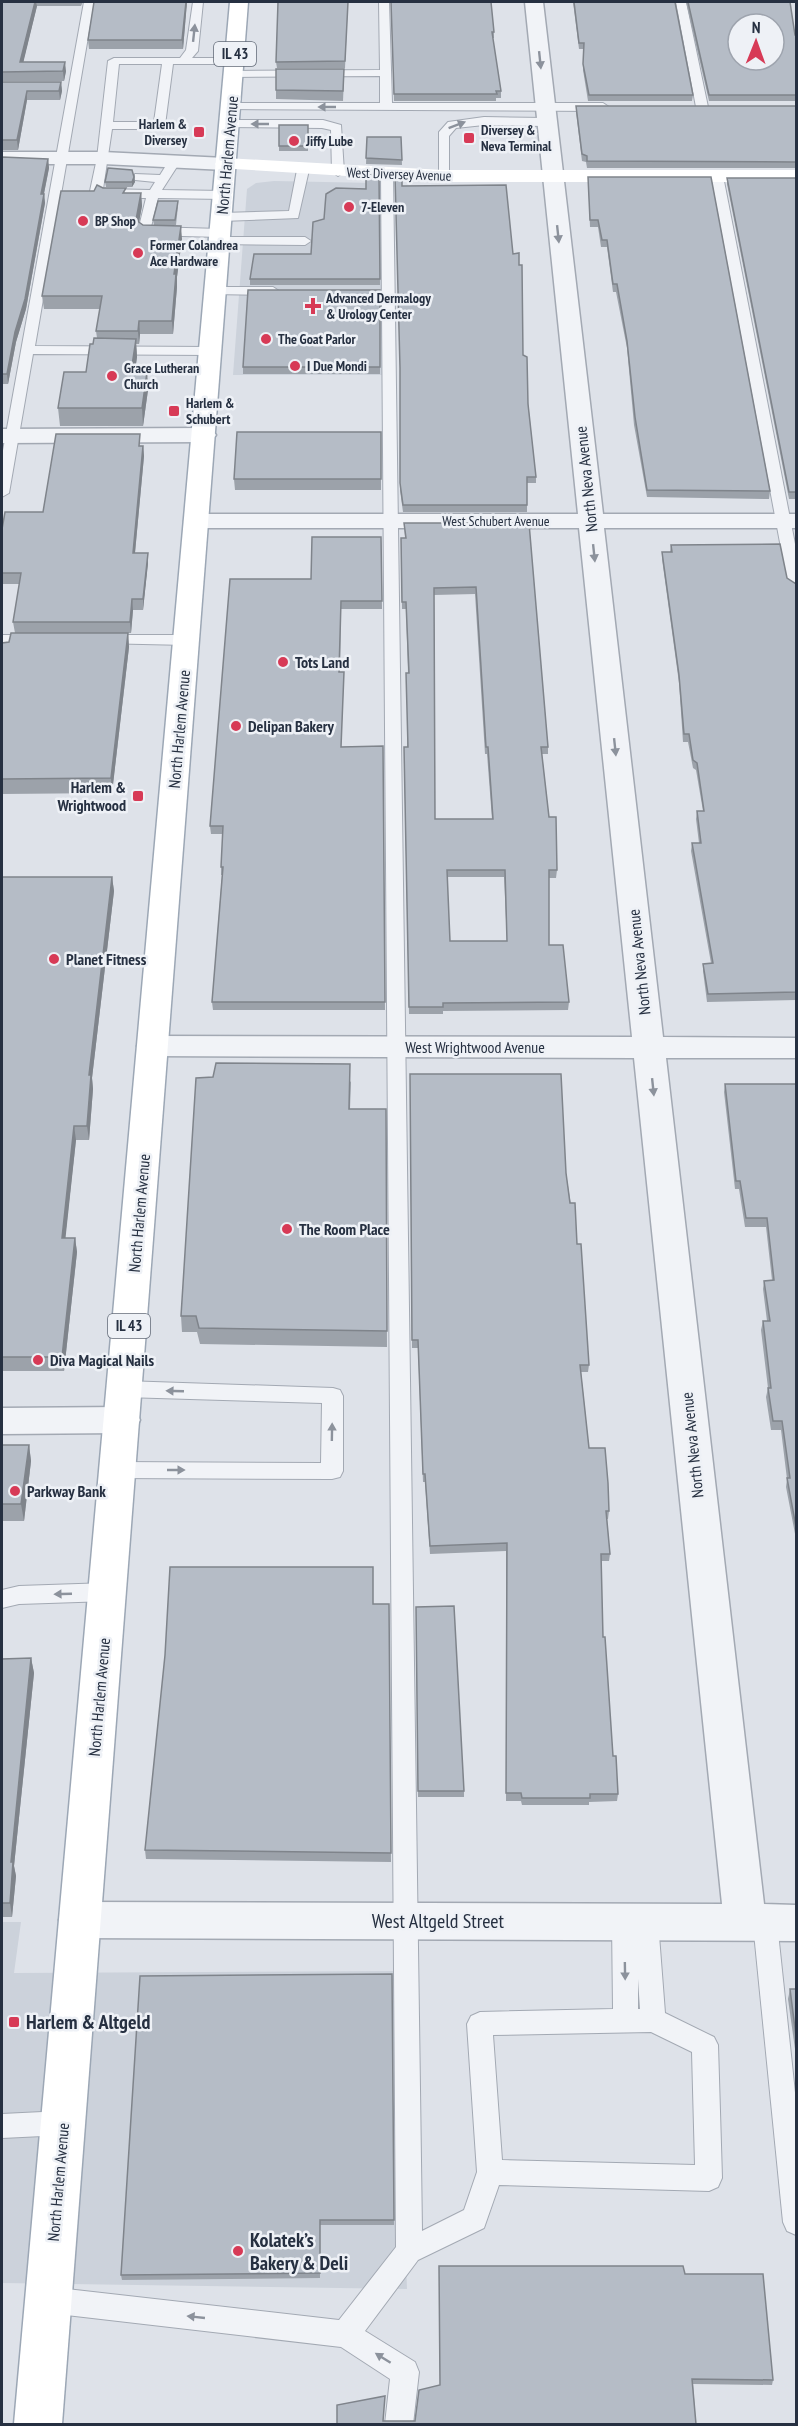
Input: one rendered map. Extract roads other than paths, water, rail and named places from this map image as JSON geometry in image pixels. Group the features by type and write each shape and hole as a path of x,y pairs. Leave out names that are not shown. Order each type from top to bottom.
{"main road":[{"name":"North Harlem Avenue","path":"38,2424 239,2"},
{"name":"West Diversey Avenue","path":"225,164 442,176 796,176"}],"street":[{"name":"North Neva Avenue","path":"534,2 648,1048 769,1923"},
{"name":"West Diversey Avenue","path":"2,158 61,158 104,170 169,170 225,164"},
{"path":"7,436 204,435"},
{"name":"West Schubert Avenue","path":"196,521 790,521"},
{"name":"West Wrightwood Avenue","path":"153,1046 796,1048"},
{"path":"2,1421 123,1404"},
{"name":"West Altgeld Street","path":"80,1920 769,1923"}],"lane":[{"path":"2,493 7,436 27,350 61,158 69,86 89,2"},
{"path":"183,61 192,51 198,2"},
{"path":"384,2 386,107"},
{"path":"681,2 703,107"},
{"path":"106,126 159,125 168,61"},
{"path":"305,241 221,222 154,194 104,194 96,191 104,170 106,126 114,62 183,61 234,68 386,73"},
{"path":"230,115 386,107 545,115"},
{"path":"442,176 443,135 452,125 612,107"},
{"path":"230,115 324,124 337,128 338,172"},
{"path":"169,170 149,204 144,231 294,215 303,170"},
{"path":"139,177 169,170"},
{"path":"387,174 383,291 391,521 409,2251"},
{"path":"717,176 790,521 796,585"},
{"path":"145,226 174,211 154,194"},
{"path":"216,291 287,291"},
{"path":"27,350 210,351"},
{"path":"2,640 49,640"},
{"path":"85,640 187,640"},
{"path":"117,1470 332,1471 333,1396 123,1404"},
{"path":"10,1597 108,1592"},
{"path":"635,1922 653,2020"},
{"path":"626,2020 635,1922"},
{"path":"769,1923 796,2222"},
{"path":"345,2334 409,2251 475,2219 490,2172 480,2024 653,2020 705,2045 710,2178 490,2172"},
{"path":"2,2126 63,2123"},
{"path":"49,2300 345,2334 405,2372 399,2424"}],"place":[{"name":"Harlem & Diversey","path":"199,132"},
{"name":"Diversey & Neva Terminal","path":"469,138"},
{"name":"Jiffy Lube","path":"294,141"},
{"name":"7-Eleven","path":"349,207"},
{"name":"BP Shop","path":"83,221"},
{"name":"Former Colandrea Ace Hardware","path":"138,253"},
{"name":"Advanced Dermalogy & Urology Center","path":"313,306"},
{"name":"The Goat Parlor","path":"266,339"},
{"name":"I Due Mondi","path":"295,366"},
{"name":"Grace Lutheran Church","path":"112,376"},
{"name":"Harlem & Schubert","path":"174,411"},
{"name":"Tots Land","path":"283,662"},
{"name":"Delipan Bakery","path":"236,726"},
{"name":"Harlem & Wrightwood","path":"138,796"},
{"name":"Planet Fitness","path":"54,959"},
{"name":"The Room Place","path":"287,1229"},
{"name":"Diva Magical Nails","path":"38,1360"},
{"name":"Parkway Bank","path":"15,1491"},
{"name":"Harlem & Altgeld","path":"14,2022"},
{"name":"Kolatek’s Bakery & Deli","path":"238,2251"}]}
